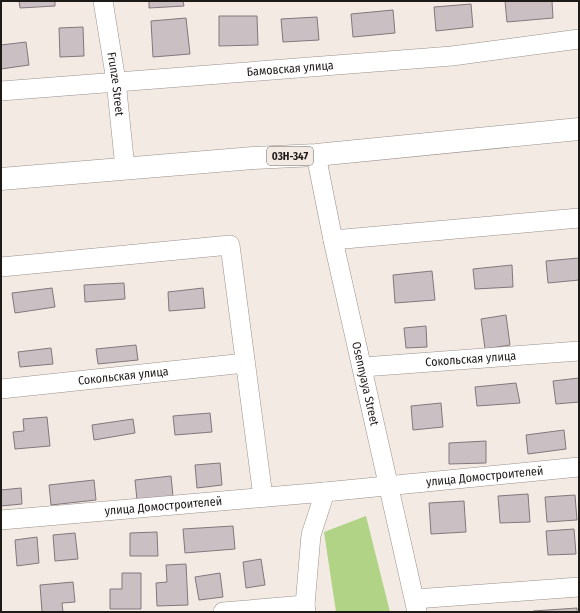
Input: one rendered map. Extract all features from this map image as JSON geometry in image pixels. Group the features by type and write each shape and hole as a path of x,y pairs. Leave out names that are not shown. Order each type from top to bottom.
{"main road":[{"name":"03Н-347","path":"1,179 125,168 316,155 579,129"}],"street":[{"name":"Frunze Street","path":"103,1 116,81 125,168"},
{"name":"Бамовская улица","path":"1,91 452,56 579,39"},
{"name":"Osennyaya Street","path":"316,155 333,240 390,484 416,606"},
{"path":"333,240 579,218"},
{"path":"1,267 230,245 263,497"},
{"name":"Сокольская улица","path":"363,367 579,351"},
{"name":"Сокольская улица","path":"1,389 245,363"},
{"name":"улица Домостроителей","path":"1,520 325,492 390,484 579,467"},
{"path":"223,612 305,609 311,535 325,492"},
{"path":"416,606 579,587"}],"green space":[{"path":"366,516 390,612 336,612 324,532"}],"building":[{"path":"19,1 55,1 55,6 20,8"},
{"path":"149,1 183,1 184,6 149,8"},
{"path":"505,1 552,1 553,18 507,22"},
{"path":"471,4 473,27 436,31 434,7"},
{"path":"393,10 395,33 353,37 351,14"},
{"path":"219,16 257,16 258,45 219,46"},
{"path":"317,17 319,40 283,42 281,19"},
{"path":"186,18 190,54 153,57 151,21"},
{"path":"83,27 84,56 60,57 59,28"},
{"path":"26,42 29,65 1,69 1,45"},
{"path":"579,258 579,280 548,283 546,261"},
{"path":"512,265 513,287 475,289 473,269"},
{"path":"432,271 435,300 395,303 393,275"},
{"path":"124,283 125,299 85,302 84,285"},
{"path":"52,288 55,307 15,313 12,293"},
{"path":"203,288 205,308 169,311 168,292"},
{"path":"506,315 510,345 485,349 481,319"},
{"path":"426,326 427,347 406,348 404,328"},
{"path":"136,345 138,360 98,364 96,349"},
{"path":"51,348 53,364 20,367 18,352"},
{"path":"579,378 579,402 556,404 553,381"},
{"path":"516,383 520,403 477,406 475,387"},
{"path":"441,403 443,427 413,430 411,406"},
{"path":"210,413 212,432 175,435 173,416"},
{"path":"47,417 50,446 15,449 13,432 24,431 23,419"},
{"path":"133,419 135,433 94,440 92,425"},
{"path":"564,430 566,449 528,454 526,435"},
{"path":"486,441 486,463 449,464 449,443"},
{"path":"220,463 222,485 197,488 195,465"},
{"path":"171,476 173,496 137,500 135,480"},
{"path":"94,480 96,500 51,505 49,485"},
{"path":"21,488 22,504 1,506 1,490"},
{"path":"528,494 530,522 500,523 498,496"},
{"path":"575,495 577,520 547,522 545,497"},
{"path":"464,501 466,532 431,534 429,503"},
{"path":"233,526 235,549 185,553 183,529"},
{"path":"574,529 576,554 548,555 546,531"},
{"path":"157,532 158,556 130,556 130,533"},
{"path":"75,533 78,559 55,561 53,535"},
{"path":"37,537 39,563 17,566 15,540"},
{"path":"261,559 265,585 246,588 243,562"},
{"path":"186,564 188,605 157,606 156,583 167,582 166,565"},
{"path":"122,573 141,573 141,609 110,609 110,589 122,589"},
{"path":"220,573 223,597 199,600 195,577"},
{"path":"73,582 75,602 62,603 63,612 42,612 40,585"},
{"path":"577,608 577,612 533,612 533,611"}]}
